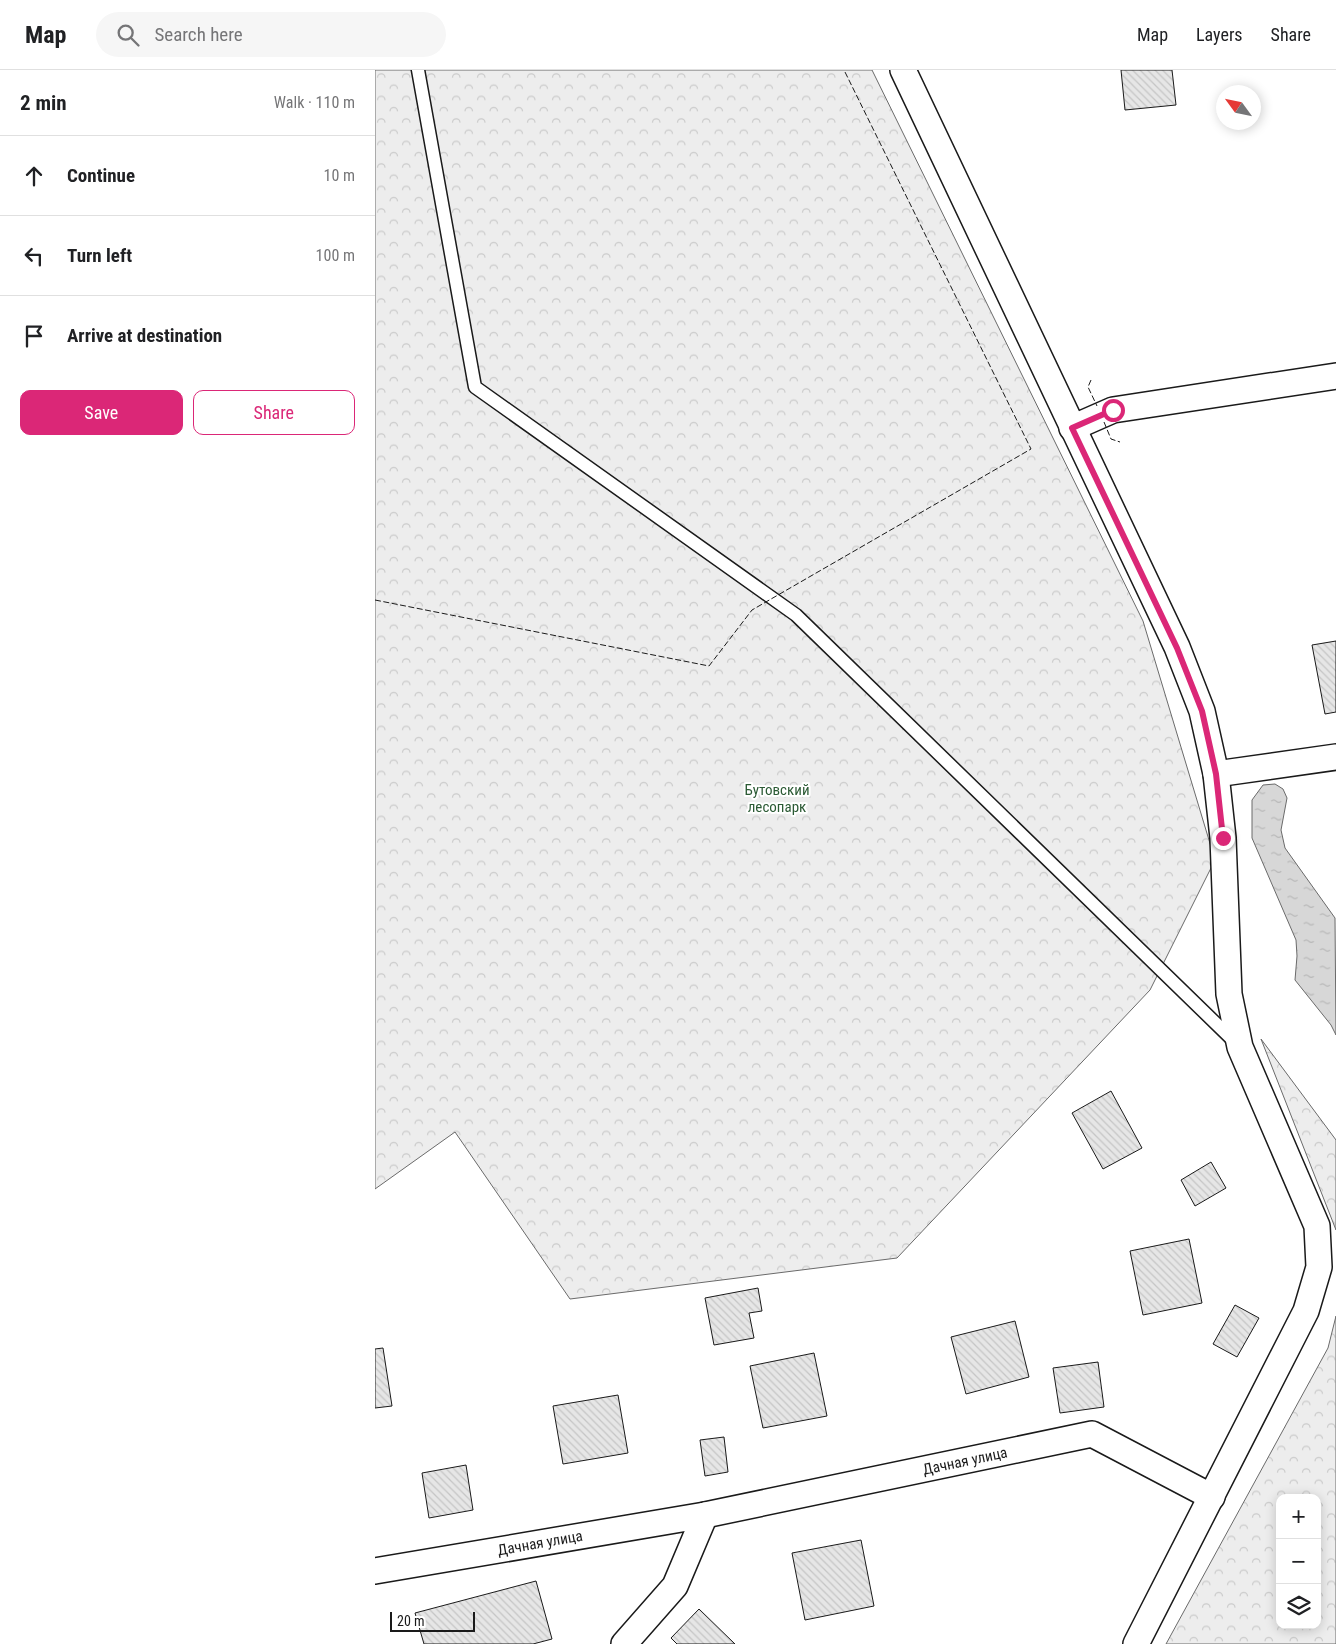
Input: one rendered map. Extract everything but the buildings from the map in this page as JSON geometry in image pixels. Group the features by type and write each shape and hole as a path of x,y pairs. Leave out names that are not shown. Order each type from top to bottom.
{"street":[{"path":"903,70 1177,648 1202,711 1216,774 1223,838 1229,994 1240,1047 1317,1226 1319,1268 1307,1312 1136,1644"},
{"path":"1072,428 1113,410 1336,376"},
{"path":"1216,774 1336,757"},
{"name":"Дачная улица","path":"375,1571 705,1515 1092,1434 1212,1497"},
{"path":"624,1644 675,1586 705,1515"}],"lane":[{"path":"418,70 475,387 796,615 1240,1047"}],"green space":[{"name":"Бутовский лесопарк","path":"375,70 872,70 1143,621 1215,860 1150,990 897,1258 570,1299 455,1132 375,1189"},
{"path":"1261,1039 1336,1140 1336,1230"},
{"path":"1336,1316 1336,1644 1166,1644 1328,1348"}],"water":[{"path":"1275,784 1283,789 1287,798 1281,830 1285,848 1335,918 1336,1035 1331,1025 1295,980 1296,940 1252,838 1252,800 1263,785"}],"fence":[{"path":"375,600 709,666 752,610 1031,449 844,70"},
{"path":"1091,380 1088,387 1097,406"},
{"path":"1104,422 1111,439 1120,442"}],"route":[{"path":"1113,410 1072,428 1177,648 1202,711 1216,774 1223,838"}]}
